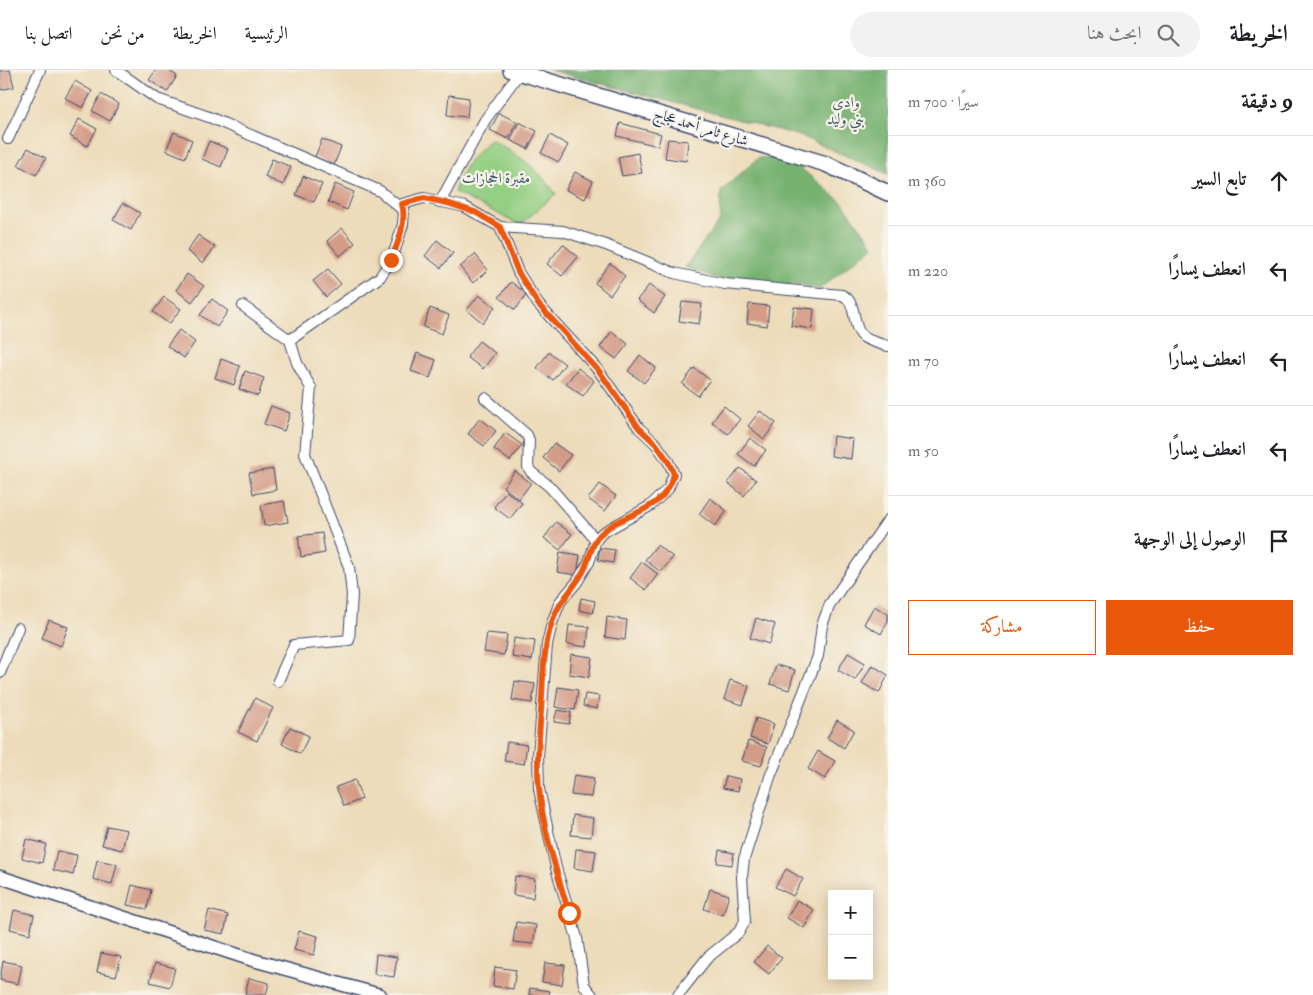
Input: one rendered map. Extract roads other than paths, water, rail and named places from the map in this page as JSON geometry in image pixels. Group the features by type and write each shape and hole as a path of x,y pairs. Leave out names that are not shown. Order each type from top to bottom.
{"main road":[{"name":"شارع ثامر أحمد عجاج","path":"515,71 826,164 888,193"}],"street":[{"path":"8,139 40,70"},
{"path":"116,70 157,99 210,117 380,191 404,211"},
{"path":"440,202 515,71"},
{"path":"290,340 380,277 391,260 397,244 404,211 402,204 424,198 465,207 500,227 563,231 606,245 668,272 725,284 842,295 850,301 861,335 866,339 888,346"},
{"path":"500,227 518,272 538,304 599,371 639,428 656,444 668,461 674,474 668,489 650,506 602,533 596,540 589,562 577,582 560,602 552,622 543,681 538,756 539,789 547,828 577,938 584,985 592,995"},
{"path":"243,306 290,340 297,363 311,388 305,454 349,567 352,595 349,640 294,644 278,680"},
{"path":"486,398 527,435 529,440 528,467 531,472 549,486 596,540"},
{"path":"678,995 706,958 739,932 744,921 742,877 744,859 770,777 818,656 822,624 830,604 888,520"},
{"path":"0,673 18,628"},
{"path":"0,877 252,960 380,995"}],"park label":[{"name":"وادي بني وليد","path":"846,110"},
{"name":"مقبرة الحجازات","path":"496,178"}]}
